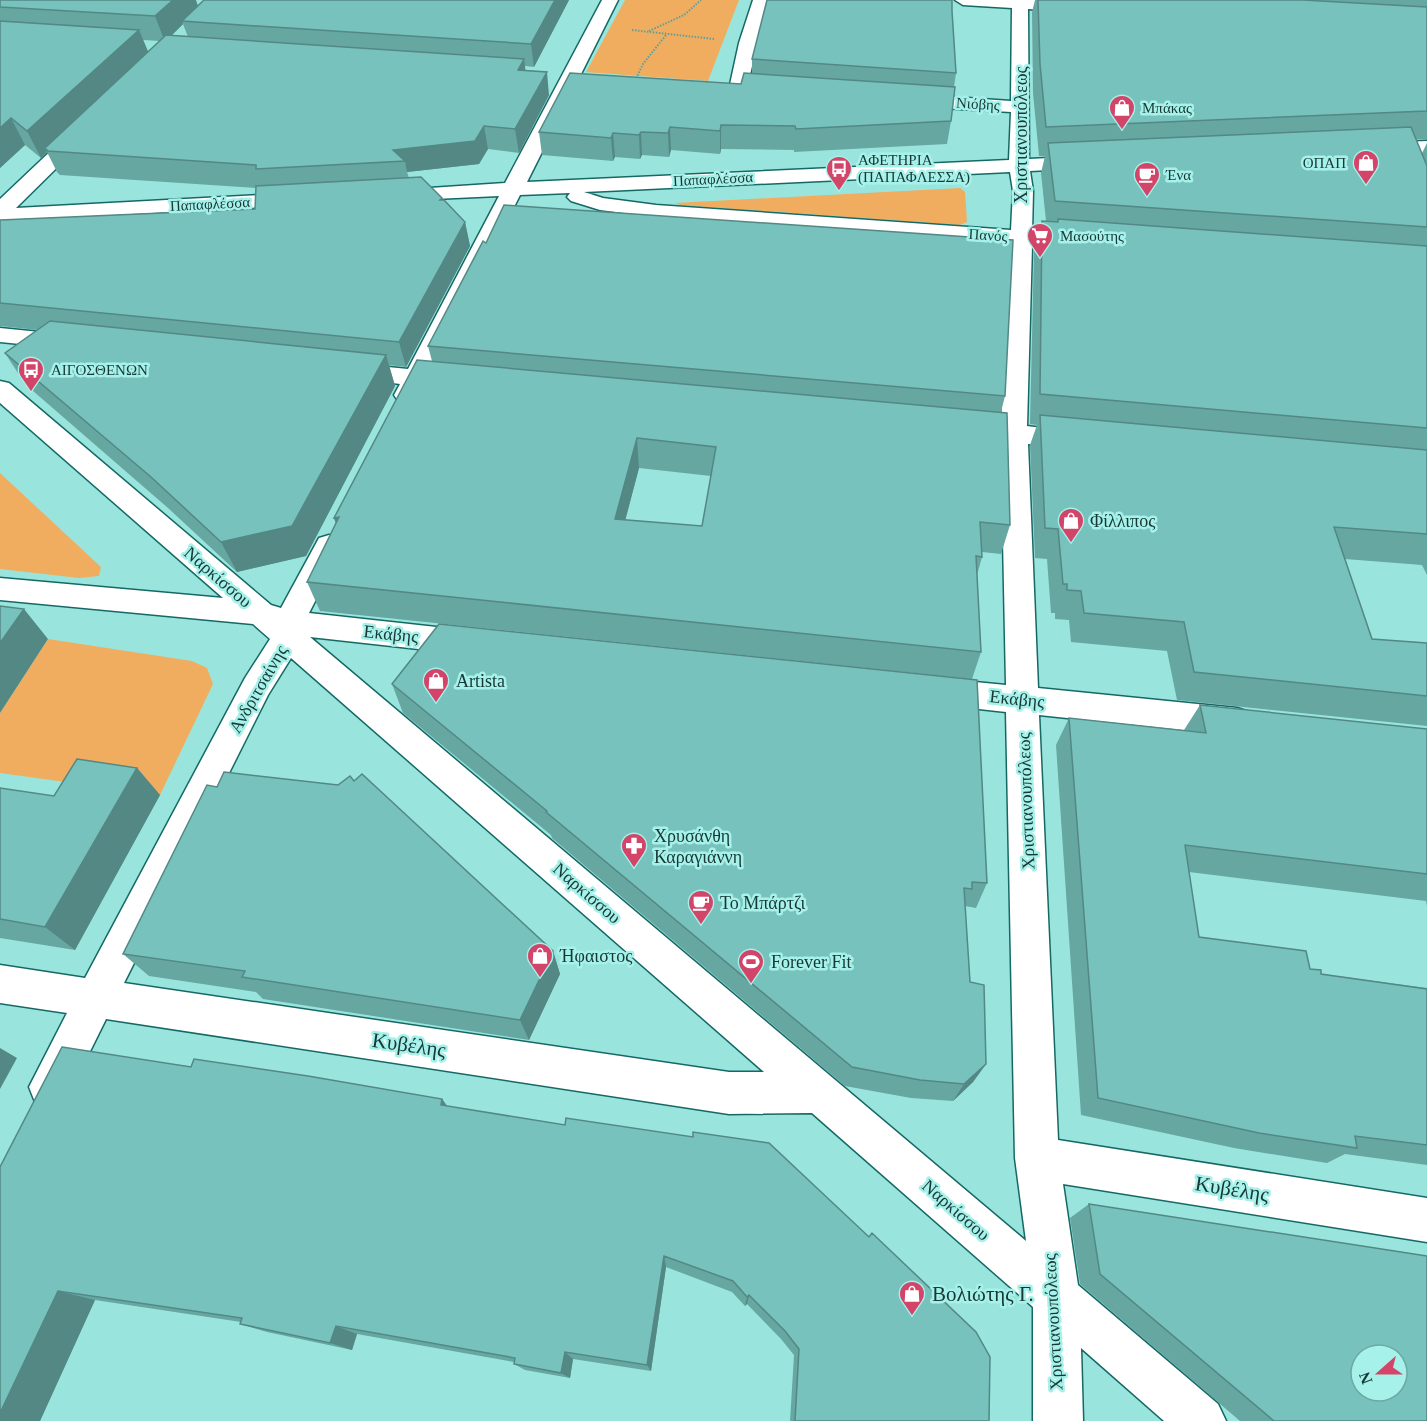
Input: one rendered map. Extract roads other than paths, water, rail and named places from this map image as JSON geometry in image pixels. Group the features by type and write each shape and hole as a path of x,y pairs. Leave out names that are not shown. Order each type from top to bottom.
{"street":[{"path":"394,420 513,188 558,76 596,27 610,0"},
{"path":"738,89 748,43 761,0"},
{"path":"963,0 1054,5"},
{"name":"Χριστιανουπόλεως","path":"1020,2 1019,166 1023,191 1014,434 1037,1158 1056,1296 1058,1421"},
{"path":"558,76 634,82"},
{"path":"715,88 761,91"},
{"name":"Νιόβης","path":"891,99 1021,107"},
{"path":"0,213 101,114"},
{"path":"1405,147 1414,170"},
{"path":"1359,150 1427,147"},
{"name":"Παπαφλέσσα","path":"369,196 1103,161"},
{"name":"Πανός","path":"552,187 600,204 656,212 1068,241"},
{"name":"Παπαφλέσσα","path":"0,213 322,198"},
{"path":"0,335 95,345"},
{"path":"321,368 474,383"},
{"name":"Ναρκίσσου","path":"0,389 279,624 1201,1421"},
{"path":"944,427 1108,442"},
{"name":"Ανδριτσαίνης","path":"37,1113 256,687 279,624 339,526"},
{"name":"Εκάβης","path":"0,589 279,624 502,646"},
{"name":"Εκάβης","path":"904,687 1261,725"},
{"name":"Κυβέλης","path":"0,984 729,1093 819,1092"},
{"name":"Κυβέλης","path":"1037,1158 1427,1220"}],"place":[{"name":"Μπάκας","path":"1122,131"},
{"name":"ΟΠΑΠ","path":"1366,186"},
{"name":"ΑΦΕΤΗΡΙΑ (ΠΑΠΑΦΛΕΣΣΑ)","path":"839,192"},
{"name":"Ένα","path":"1147,198"},
{"name":"Μασούτης","path":"1040,259"},
{"name":"ΑΙΓΟΣΘΕΝΩΝ","path":"31,393"},
{"name":"Φίλλιπος","path":"1071,544"},
{"name":"Artista","path":"436,704"},
{"name":"Χρυσάνθη Καραγιάννη","path":"634,869"},
{"name":"Το Μπάρτζι","path":"701,926"},
{"name":"Ήφαιστος","path":"540,979"},
{"name":"Forever Fit","path":"751,985"},
{"name":"Βολιώτης Γ.","path":"912,1317"}]}
